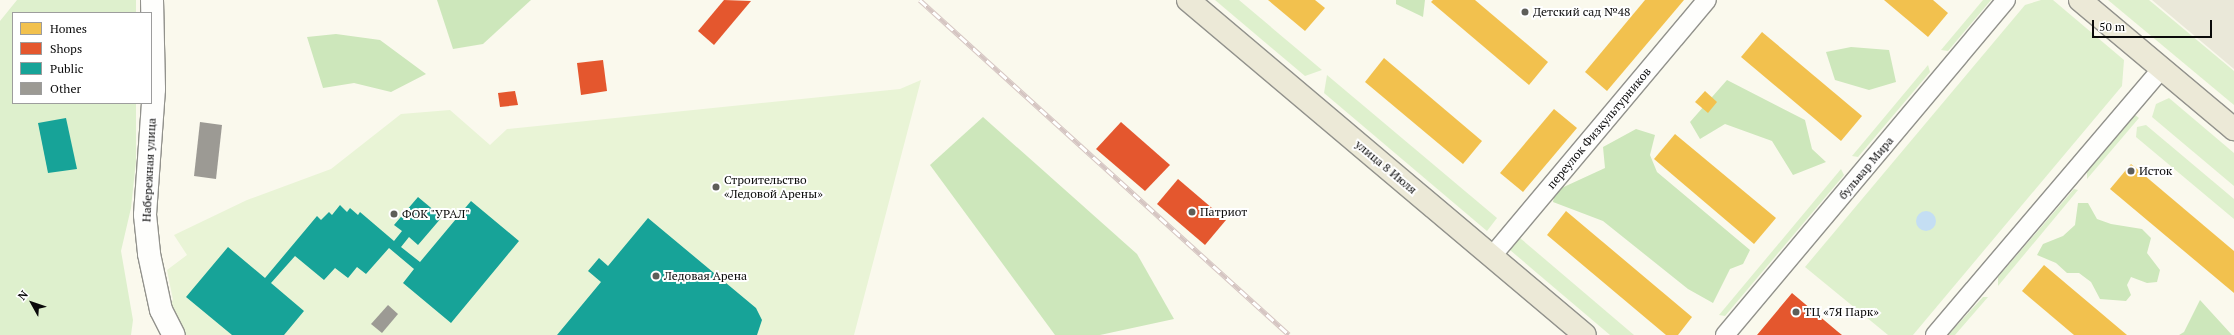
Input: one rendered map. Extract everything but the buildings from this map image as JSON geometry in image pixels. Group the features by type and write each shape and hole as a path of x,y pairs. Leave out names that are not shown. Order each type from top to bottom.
{"main road":[{"name":"улица 8 Июля","path":"1188,0 1585,335"},
{"path":"2080,0 2234,129"}],"street":[{"name":"Набережная улица","path":"152,0 154,89 145,215 149,254 161,310 174,335"},
{"name":"переулок Физкультурников","path":"1492,256 1707,0"},
{"name":"бульвар Мира","path":"1725,335 2006,0"},
{"path":"1935,335 2162,68"}],"green space":[{"path":"17,0 136,0 136,12 12,12 12,104 136,104 136,161 131,208 121,251 133,320 131,335 0,335 0,21"},
{"path":"437,0 531,0 483,44 453,49"},
{"path":"1215,0 1239,0 1322,70 1305,76"},
{"path":"1396,0 1425,0 1423,17 1396,4"},
{"path":"1983,0 1991,0 1948,51 1941,50"},
{"path":"2041,0 2053,0 2124,60 2122,86 1913,335 1888,335 1805,267 2025,5"},
{"path":"2108,0 2149,0 2234,71 2234,105"},
{"path":"336,34 380,40 426,74 391,92 354,83 323,88 307,37"},
{"path":"1851,47 1889,50 1896,82 1869,90 1835,80 1826,52"},
{"path":"1928,65 1930,72 1858,157 1852,156"},
{"path":"1327,75 1497,218 1487,231 1324,93"},
{"path":"921,80 854,335 186,335 167,308 173,300 167,270 187,255 174,235 247,200 331,169 401,114 450,110 490,145 507,129 900,89"},
{"path":"1727,80 1805,120 1812,149 1826,162 1793,175 1772,141 1725,124 1700,139 1690,122"},
{"path":"2169,98 2234,153 2234,186 2152,117 2156,104"},
{"path":"2135,115 2139,118 2087,179 2087,171"},
{"path":"983,117 1137,254 1174,319 1100,335 1055,335 930,165"},
{"path":"2146,125 2234,199 2234,219 2136,137 2137,127"},
{"path":"1636,129 1655,135 1650,155 1657,172 1750,250 1743,264 1730,269 1713,303 1688,289 1603,221 1553,202 1555,191 1605,168 1603,147"},
{"path":"1841,169 1844,175 1725,316 1719,315"},
{"path":"2074,189 2078,190 1998,286 1998,277"},
{"path":"2078,203 2088,203 2097,219 2111,224 2142,229 2151,238 2147,253 2160,270 2157,282 2147,283 2131,277 2127,285 2131,295 2126,301 2100,299 2091,282 2079,273 2067,273 2056,263 2037,255 2043,244 2063,236 2075,225"},
{"path":"1520,238 1634,335 1610,335 1510,250"},
{"path":"1983,297 1988,297 1955,335 1948,335"},
{"path":"2200,300 2232,335 2179,335 2184,332"}],"shaded area":[{"path":"2152,0 2234,0 2234,69"}],"water":[{"path":"1926,211 1933,214 1936,221 1933,228 1926,231 1919,228 1916,221 1919,214"}],"railway":[{"path":"920,0 1289,335"}],"place":[{"name":"Детский сад №48","path":"1525,12"},
{"name":"Исток","path":"2131,171"},
{"name":"Строительство «Ледовой Арены»","path":"716,187"},
{"name":"Патриот","path":"1192,212"},
{"name":"ФОК \"УРАЛ\"","path":"394,214"},
{"name":"Ледовая Арена","path":"656,276"},
{"name":"ТЦ «7Я Парк»","path":"1796,312"}]}
